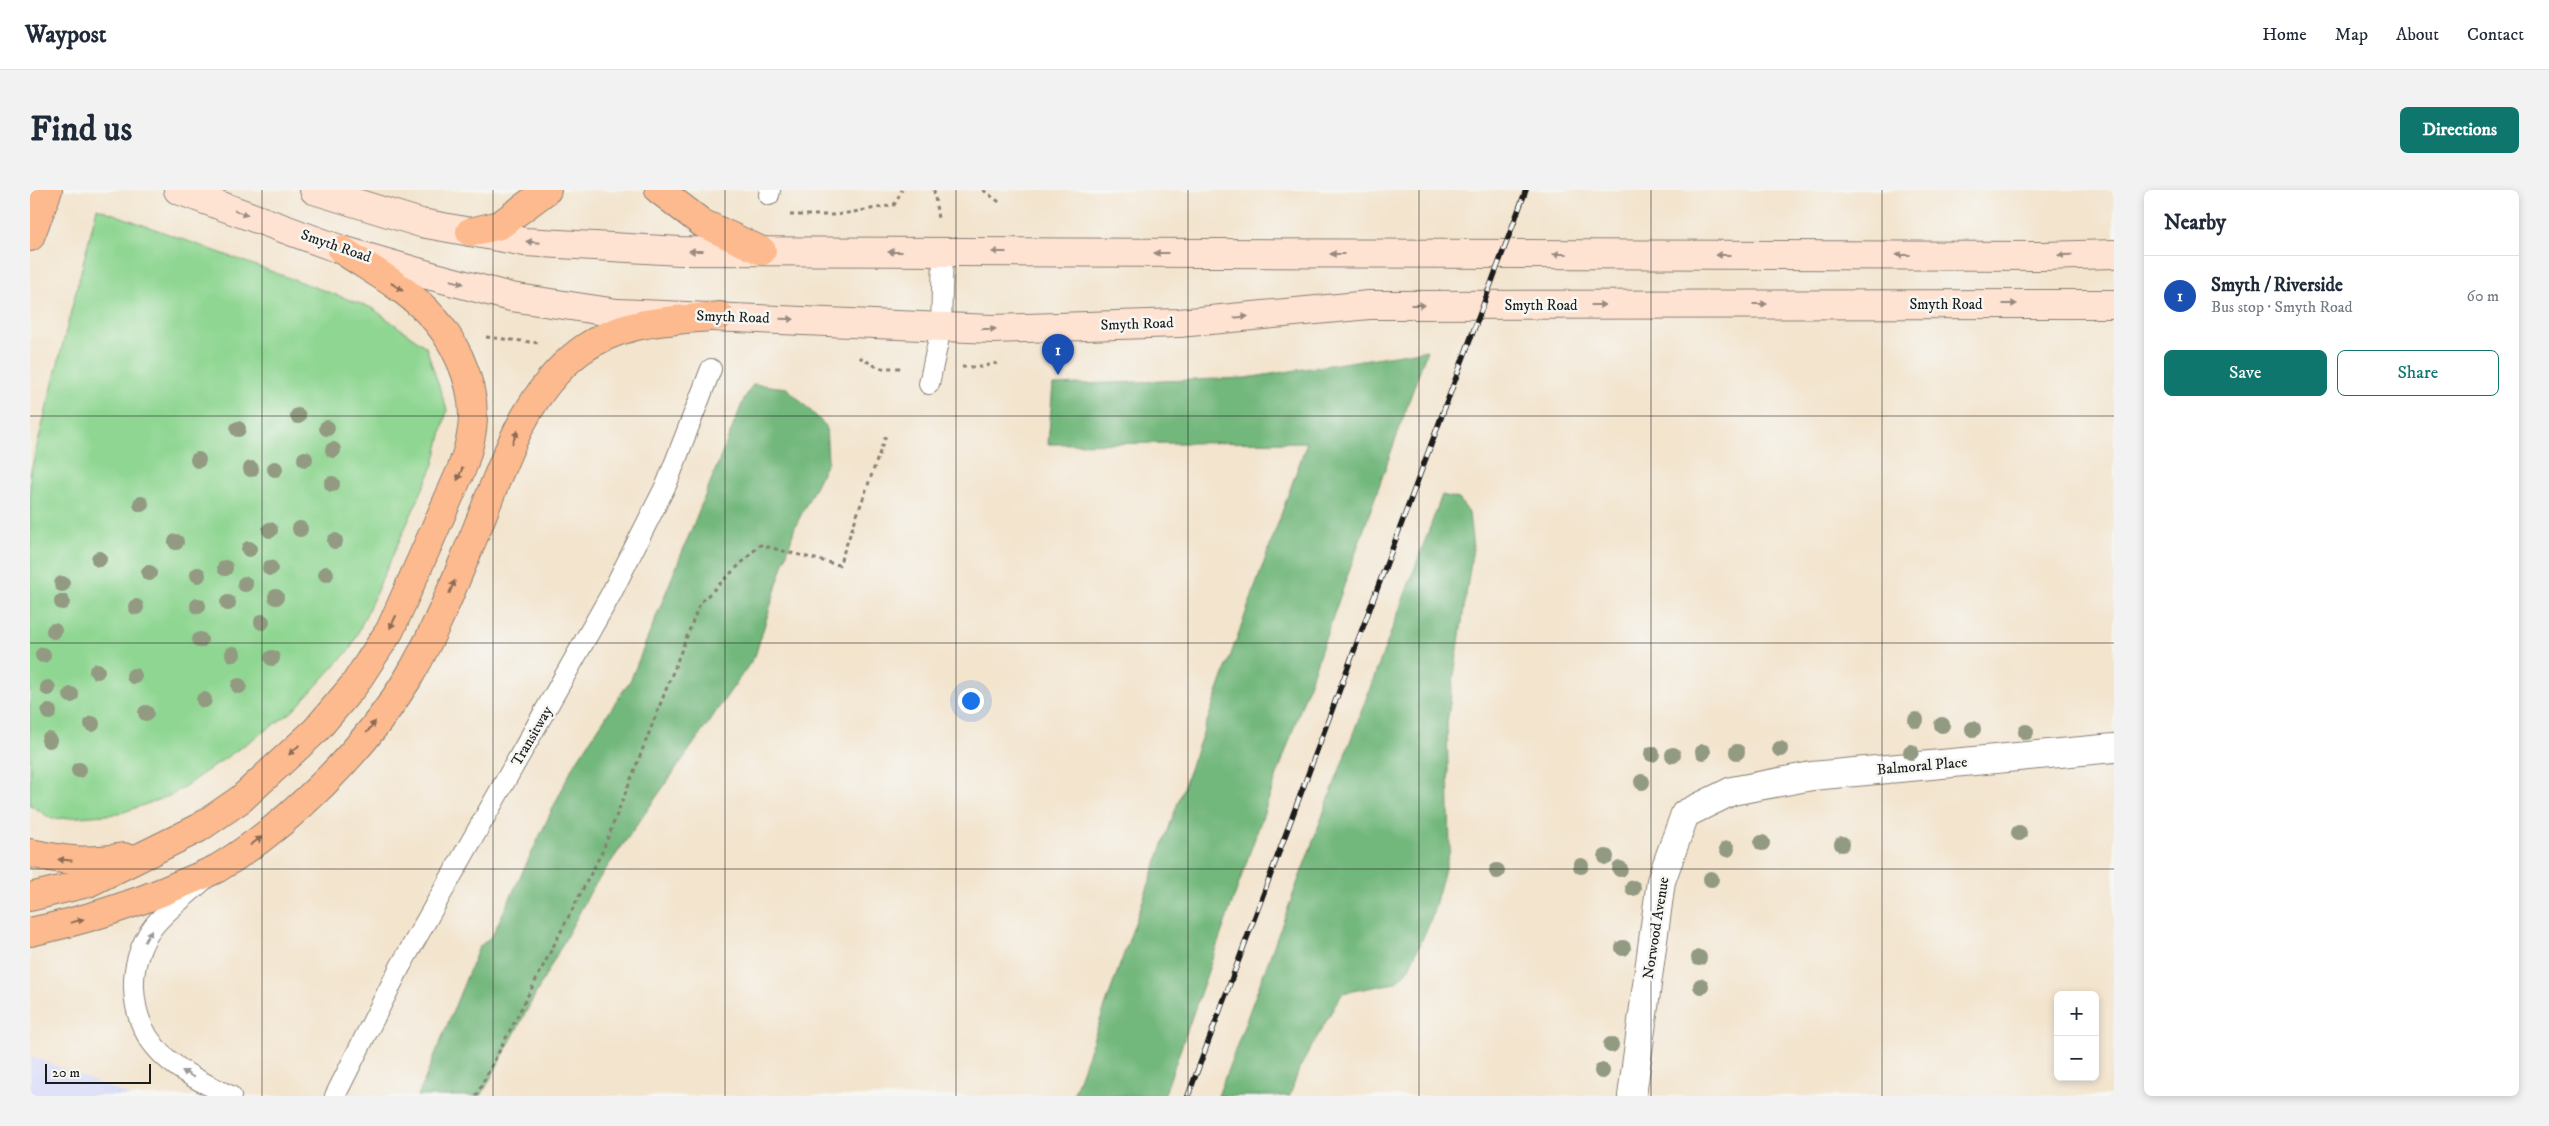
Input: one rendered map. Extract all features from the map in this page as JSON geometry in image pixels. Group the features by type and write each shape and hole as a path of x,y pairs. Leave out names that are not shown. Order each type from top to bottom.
{"main road":[{"path":"30,237 48,190"},
{"name":"Smyth Road","path":"178,190 342,250 502,294 558,306 617,313 992,329 1179,323 1369,305 2114,304"},
{"path":"314,190 421,223 525,242 584,247 680,251 2044,256 2114,254"},
{"path":"470,232 500,225 547,190"},
{"path":"659,190 702,223 762,251"},
{"path":"30,898 88,883 199,828 241,799 316,730 354,685 390,630 462,468 471,441 473,415 470,389 455,350 427,311 406,293 342,250"},
{"path":"30,932 115,910 216,869 258,841 297,809 357,746 407,680 445,604 523,419 554,376 590,345 627,327 720,316"},
{"path":"30,853 60,860 91,862 148,853"}],"street":[{"name":"Balmoral Place","path":"1732,791 1812,776 2114,748"},
{"name":"Norwood Avenue","path":"1632,1096 1661,881 1685,814 1732,791"}],"lane":[{"path":"929,384 940,328 943,252"},
{"name":"Transitway","path":"335,1096 400,967 611,594 667,483 711,369"},
{"path":"216,869 153,928 140,951 134,975 134,1001 142,1028 157,1050 177,1068 231,1096"}],"path":[{"path":"788,215 836,215 894,205 902,190"},
{"path":"983,190 1002,204"},
{"path":"481,337 545,344"},
{"path":"476,1096 603,850 700,603 760,545 839,565 886,435"}],"shaded area":[{"path":"30,1056 131,1096 30,1096"}],"green space":[{"path":"97,208 372,308 426,347 447,410 434,464 351,648 292,712 172,795 118,814 52,819 30,805 30,474"},
{"path":"1427,350 1164,1096 1073,1096 1307,442 1048,444 1053,385 1246,378"},
{"path":"753,384 787,388 826,426 828,461 795,527 755,656 592,889 481,1096 418,1096 479,947 492,936 572,768 631,679 744,399"},
{"path":"1442,495 1459,499 1469,513 1473,548 1447,723 1450,850 1431,920 1408,970 1395,983 1342,993 1299,1069 1290,1096 1218,1096"}],"railway":[{"path":"1188,1096 1526,190"}],"place":[{"name":"Smyth / Riverside","path":"1058,375"}]}
